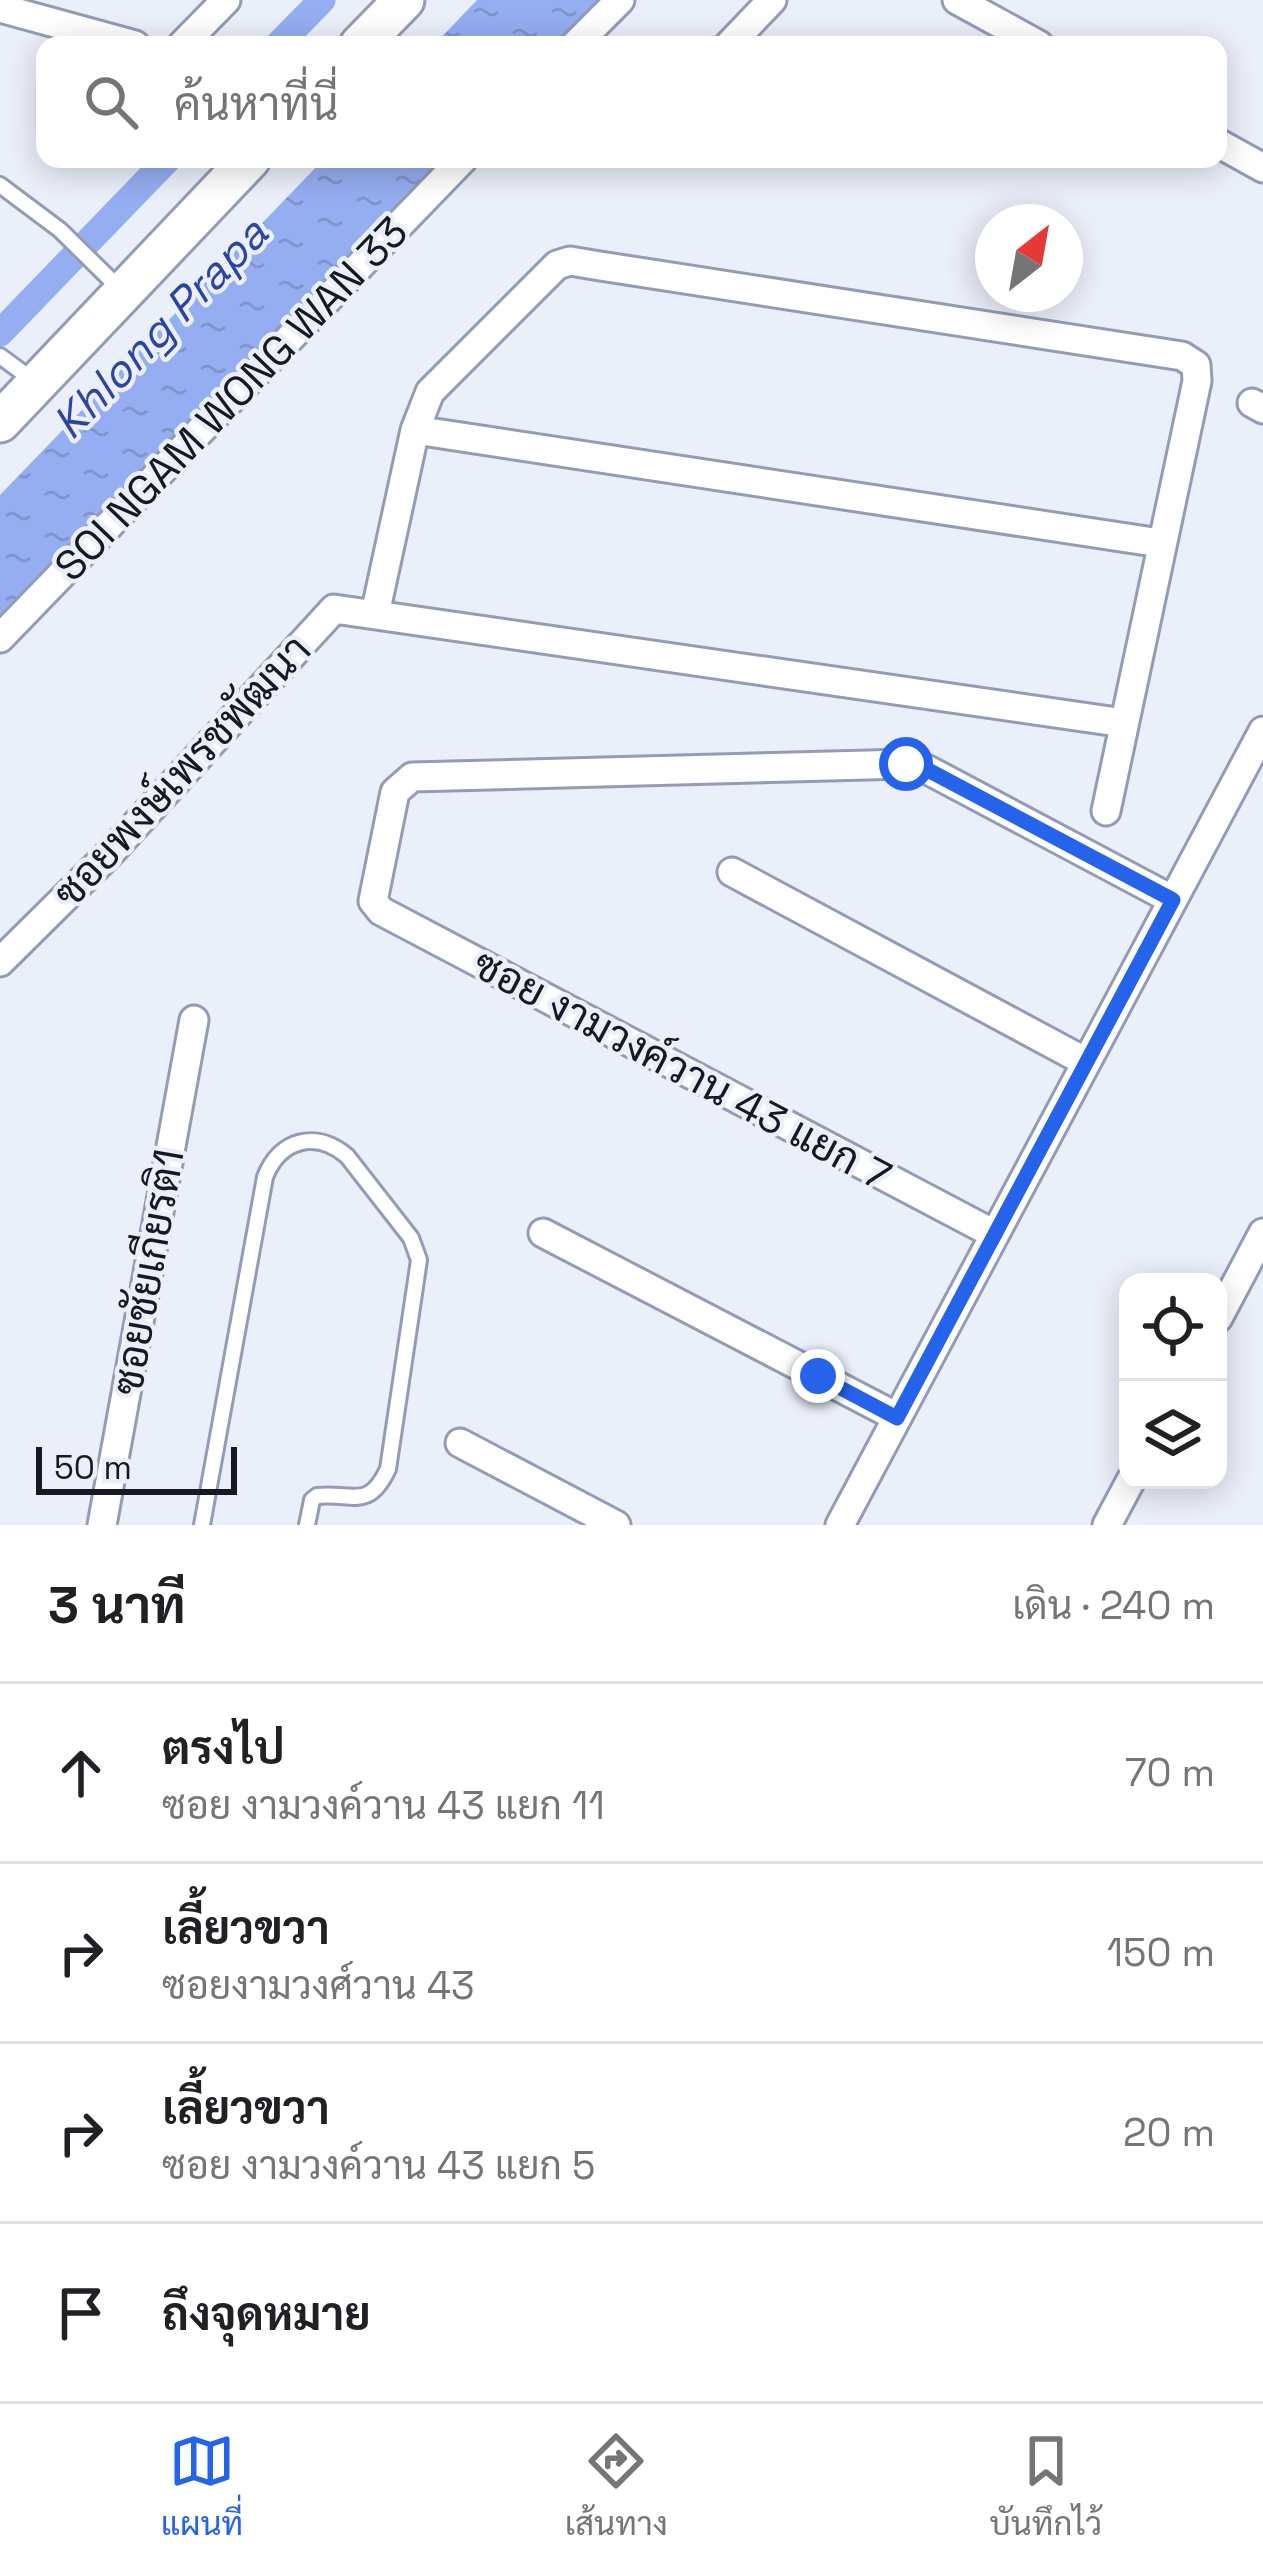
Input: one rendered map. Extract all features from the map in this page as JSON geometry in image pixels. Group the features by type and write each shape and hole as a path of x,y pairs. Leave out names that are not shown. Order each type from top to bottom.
{"main road":[{"path":"369,36 404,0"},
{"path":"0,422 37,383 111,281 240,168"}],"street":[{"path":"191,36 226,0"},
{"path":"584,36 620,0"},
{"path":"738,36 772,0"},
{"path":"957,0 1023,36"},
{"path":"0,8 51,10 113,36"},
{"path":"1227,148 1263,168"},
{"name":"SOI NGAM WONG WAN 33","path":"0,638 454,168"},
{"path":"375,614 415,430 430,392 557,265 570,261 1182,356 1196,365 1197,381 1106,811"},
{"path":"415,430 1160,543"},
{"name":"ซอยพงษ์เพรชพัฒนา","path":"0,962 109,854 328,614 344,608 1124,723"},
{"path":"840,1525 1263,731"},
{"name":"ซอย งามวงค์วาน 43 แยก 7","path":"994,1234 386,914 373,901 395,792 412,777 906,764 928,770 1173,900"},
{"path":"732,872 1086,1062"},
{"name":"ซอยชัยเกียรติ1","path":"102,1525 194,1020"},
{"path":"543,1233 897,1418"},
{"path":"1227,1301 1263,1233"},
{"path":"460,1443 616,1525"},
{"path":"1107,1525 1126,1489"}],"lane":[{"path":"0,185 60,230 111,281"},
{"path":"2,357 37,383"},
{"path":"202,1525 265,1177 278,1152 305,1140 343,1151 410,1238 419,1260 388,1469 373,1493 359,1499 317,1496 307,1525"}],"water":[{"path":"477,0 609,0 574,36 443,36"},
{"path":"315,168 446,168 0,630 0,495"}],"waterway":[{"path":"287,36 322,0"},
{"path":"0,333 159,168"}],"route":[{"path":"818,1376 897,1418 1173,900 928,770 906,764"}],"water label":[{"name":"Khlong Prapa","path":"160,328"}]}
